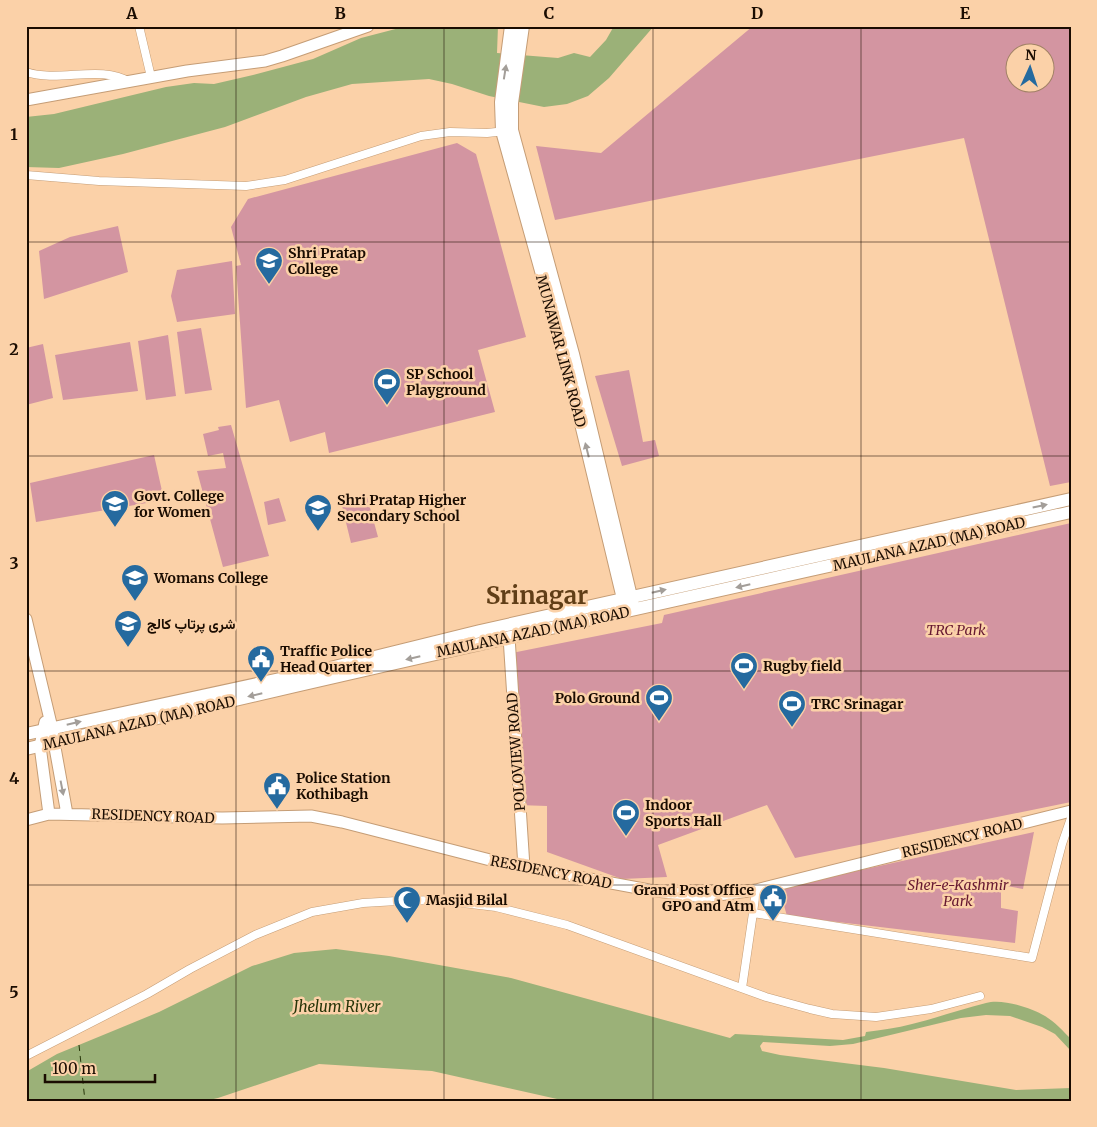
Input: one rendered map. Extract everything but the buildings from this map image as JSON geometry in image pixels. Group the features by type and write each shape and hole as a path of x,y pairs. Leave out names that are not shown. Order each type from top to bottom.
{"main road":[{"path":"26,100 151,77 265,60 282,56 368,26"},
{"path":"511,26 515,43"},
{"path":"515,43 522,26"},
{"name":"MUNAWAR LINK ROAD","path":"515,43 506,103 507,131 629,605"},
{"name":"MAULANA AZAD (MA) ROAD","path":"26,749 509,637 629,605 1071,499"},
{"name":"MAULANA AZAD (MA) ROAD","path":"26,734 322,670 480,631 629,605 1071,512"},
{"path":"26,619 49,714 48,729 40,746 50,814"},
{"name":"POLOVIEW ROAD","path":"509,637 524,867"},
{"path":"48,729 54,742 67,814"},
{"name":"RESIDENCY ROAD","path":"26,820 50,814 222,818 311,816 342,822 498,862 649,890 703,897 756,890 1071,811"}],"street":[{"path":"139,26 151,77"},
{"path":"26,72 50,76 114,75 130,82"},
{"path":"26,176 246,186 285,180 421,136 450,132 488,133 507,131"},
{"path":"753,913 1032,958 1062,844 1071,818"},
{"path":"742,988 756,890"},
{"path":"26,1056 147,994 255,935 312,912 363,903 438,900 496,908 566,925 704,976 810,1010 832,1014 876,1017 931,1009 980,996"}],"green space":[{"path":"753,26 1071,26 1071,482 1050,486 964,138 555,220 536,146 601,153"},
{"path":"457,143 476,154 526,337 478,350 495,412 329,453 325,432 290,442 279,400 246,408 236,266 241,265 231,227 248,199"},
{"path":"118,226 128,272 44,299 39,251 70,237"},
{"path":"232,261 235,314 177,322 171,296 177,270"},
{"path":"201,328 212,390 185,394 177,332"},
{"path":"168,335 176,396 146,400 138,341"},
{"path":"130,342 138,391 63,400 55,355"},
{"path":"43,344 53,398 26,405 26,348"},
{"path":"629,370 643,442 655,440 659,456 622,466 595,376"},
{"path":"231,425 269,556 223,567 197,471 226,468 223,453 208,456 203,434 219,430 218,427"},
{"path":"154,455 164,500 36,522 30,483"},
{"path":"366,493 378,537 351,543 341,502"},
{"path":"279,498 286,521 268,525 264,502"},
{"name":"TRC Srinagar","path":"1071,523 1071,802 795,858 767,805 658,845 667,877 622,879 547,852 547,806 518,805 507,654 662,623 664,615"},
{"name":"Sher-e-Kashmir Park","path":"1034,832 1023,889 1001,885 1001,908 1018,911 1015,943 787,916 779,888"}],"water":[{"path":"407,26 498,26 497,53 558,58 574,53 590,57 606,40 614,26 654,26 609,78 588,96 567,104 544,107 489,96 429,79 352,84 306,97 225,127 123,154 59,168 26,167 26,117 54,114 166,87 194,83 214,84 253,75 313,59 361,38"},
{"name":"Jhelum River","path":"336,949 389,956 511,978 730,1038 735,1034 843,1040 865,1036 866,1032 889,1029 931,1019 986,1003 1008,1003 1032,1010 1052,1021 1071,1039 1071,1051 1055,1034 1042,1027 1010,1016 986,1015 961,1018 853,1044 830,1046 763,1042 760,1046 762,1051 780,1055 884,1068 1016,1090 1071,1088 1071,1101 566,1101 432,1071 319,1064 205,1101 26,1101 26,1072 57,1054 159,1012 252,966 294,953"}],"ferry route":[{"path":"79,1045 85,1101"}],"place":[{"name":"Shri Pratap College","path":"269,285"},
{"name":"SP School Playground","path":"387,406"},
{"name":"Govt. College for Women","path":"115,528"},
{"name":"Shri Pratap Higher Secondary School","path":"318,532"},
{"name":"Womans College","path":"135,602"},
{"name":"شری پرتاپ کالج","path":"128,648"},
{"name":"Traffic Police Head Quarter","path":"261,683"},
{"name":"Rugby field","path":"744,690"},
{"name":"Polo Ground","path":"659,722"},
{"name":"TRC Srinagar","path":"792,728"},
{"name":"Police Station Kothibagh","path":"277,810"},
{"name":"Indoor Sports Hall","path":"626,837"},
{"name":"Grand Post Office GPO and Atm","path":"773,922"},
{"name":"Masjid Bilal","path":"407,924"}],"district":[{"name":"Srinagar","path":"537,596"}],"park label":[{"name":"TRC Park","path":"956,630"}]}
